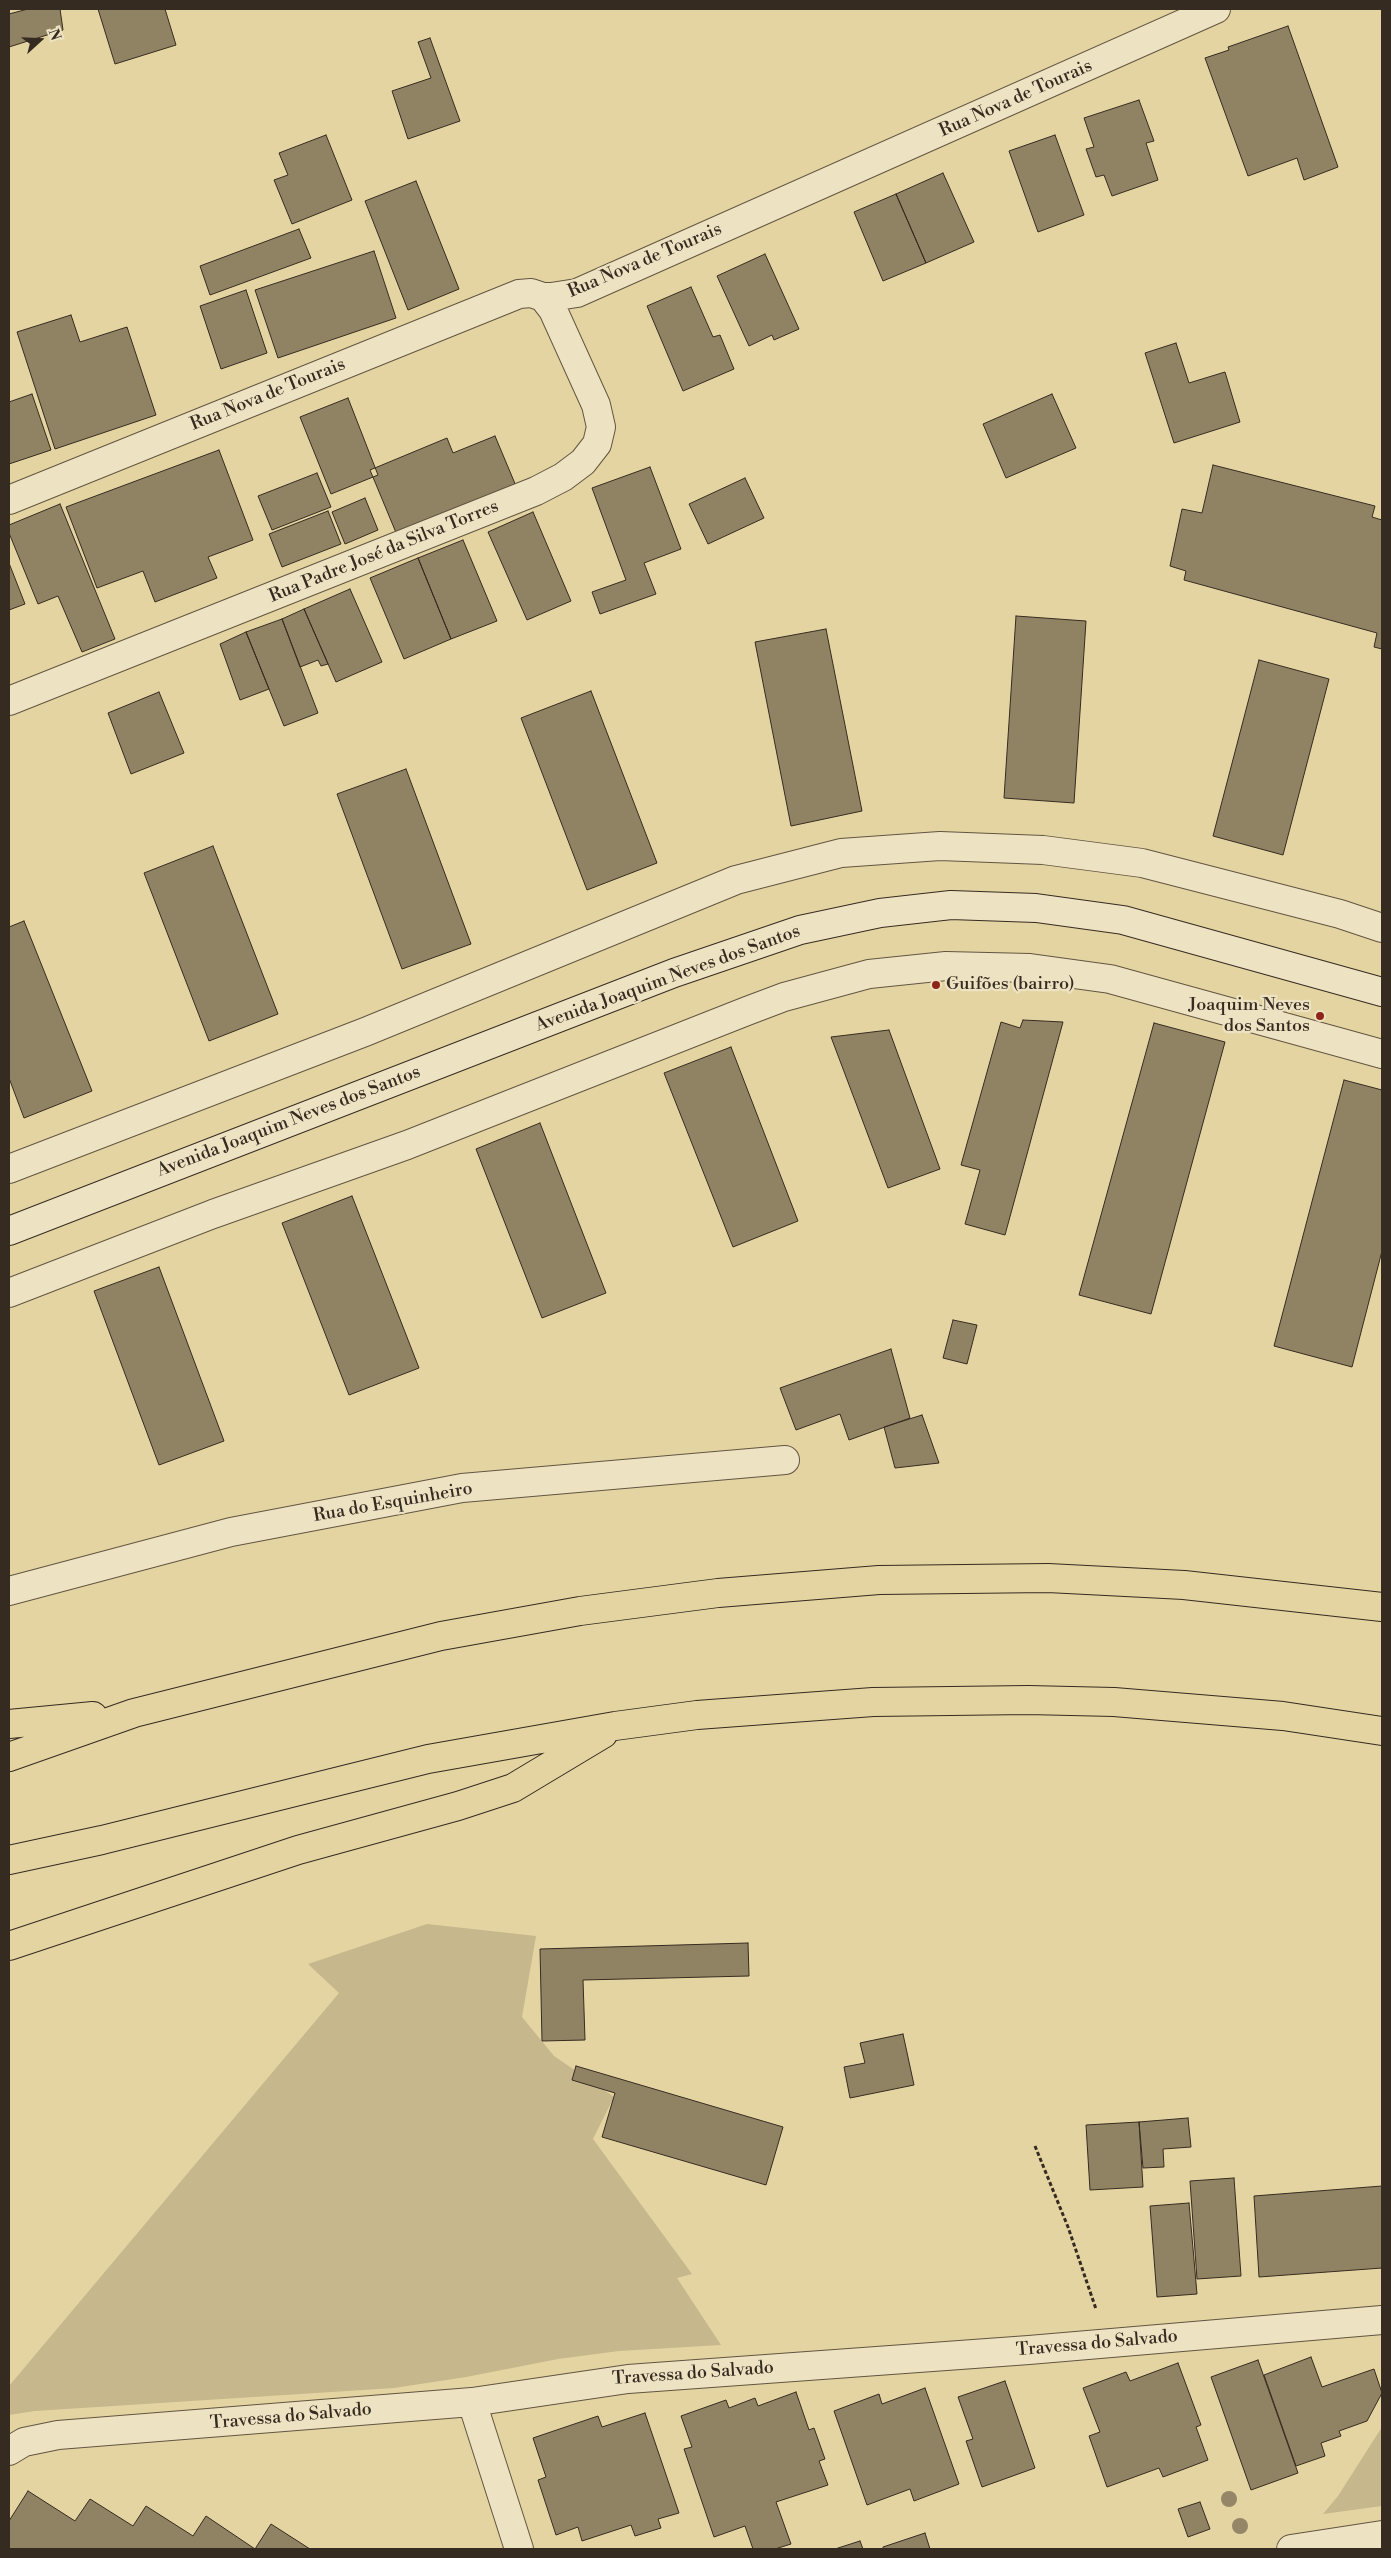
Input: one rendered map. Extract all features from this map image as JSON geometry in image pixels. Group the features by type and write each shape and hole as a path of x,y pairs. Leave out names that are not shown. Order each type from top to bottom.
{"highway":[{"path":"9,1757 134,1712 450,1634 580,1611 792,1586 958,1578 1112,1580 1269,1593 1382,1607"},
{"path":"9,1860 102,1840 428,1759 615,1726 798,1706 873,1702 1028,1700 1114,1702 1283,1716 1382,1731"},
{"path":"9,1724 134,1712"},
{"path":"9,1946 298,1850 458,1806 514,1788 615,1726"}],"street":[{"name":"Rua Nova de Tourais","path":"9,500 519,294 531,293 542,297 564,297 577,293 1216,9"},
{"name":"Rua Padre José da Silva Torres","path":"9,700 526,495 563,478 583,462 597,444 601,427 596,405 553,310 542,297"},
{"path":"9,1169 366,1032 736,880 841,853 940,846 1043,850 1142,862 1340,914 1382,928"},
{"name":"Avenida Joaquim Neves dos Santos","path":"9,1231 674,973 800,930 880,914 951,905 1036,908 1123,920 1382,992"},
{"path":"9,1293 214,1214 407,1145 784,997 868,974 946,966 1030,968 1110,979 1382,1054"},
{"name":"Rua do Esquinheiro","path":"9,1591 231,1532 462,1488 785,1460"},
{"name":"Travessa do Salvado","path":"9,2451 24,2442 58,2435 472,2402 628,2378 1108,2343 1382,2320"},
{"path":"472,2402 519,2549"},
{"path":"1291,2549 1382,2535"}],"path":[{"path":"1035,2146 1068,2227 1108,2343"}],"shaded area":[{"path":"427,1924 536,1936 522,2017 554,2056 614,2097 593,2139 692,2274 677,2278 721,2345 619,2351 558,2359 466,2377 394,2388 35,2411 9,2415 9,2386 339,1993 308,1964"},
{"path":"1382,2427 1382,2506 1323,2514 1338,2496"}],"building":[{"path":"28,9 60,9 63,30 9,47 9,14"},
{"path":"98,9 165,9 176,45 115,64"},
{"path":"1288,26 1338,167 1304,180 1297,158 1248,176 1205,58 1229,50 1228,47"},
{"path":"430,38 460,121 408,139 392,91 431,78 418,42"},
{"path":"1139,100 1154,141 1146,143 1158,180 1112,196 1104,175 1096,177 1086,149 1094,147 1084,118"},
{"path":"326,135 352,200 292,224 274,180 288,175 279,153"},
{"path":"1055,135 1084,215 1038,232 1009,151"},
{"path":"943,173 974,242 926,263 896,194"},
{"path":"416,181 459,289 408,310 365,201"},
{"path":"896,194 926,263 883,281 854,212"},
{"path":"299,229 311,258 210,295 200,266"},
{"path":"374,251 396,318 278,358 255,290"},
{"path":"765,254 799,329 774,340 772,335 749,346 717,276"},
{"path":"691,287 713,337 720,335 734,369 683,391 647,306"},
{"path":"246,290 267,353 221,369 200,306"},
{"path":"71,315 80,342 127,327 156,415 55,449 17,332"},
{"path":"1176,343 1189,383 1225,372 1240,422 1174,443 1145,353"},
{"path":"32,394 51,450 9,464 9,402"},
{"path":"1052,394 1076,448 1006,478 983,424"},
{"path":"348,398 378,475 331,494 300,417"},
{"path":"495,436 516,486 397,535 370,470 447,438 453,453"},
{"path":"219,450 253,540 208,557 217,578 155,602 143,571 97,588 66,507"},
{"path":"1213,465 1375,506 1372,517 1382,520 1382,649 1374,647 1377,633 1184,580 1186,571 1170,566 1182,509 1202,513"},
{"path":"650,467 681,549 644,563 656,594 600,614 592,592 626,580 592,488"},
{"path":"317,473 331,507 272,530 258,496"},
{"path":"745,478 764,518 708,544 689,504"},
{"path":"365,498 378,530 345,544 332,512"},
{"path":"60,504 115,639 82,652 58,596 38,604 9,533 9,525"},
{"path":"328,511 341,544 282,567 269,534"},
{"path":"533,512 571,601 527,620 488,532"},
{"path":"463,540 497,621 451,639 418,558"},
{"path":"418,558 451,639 404,659 370,578"},
{"path":"9,563 25,604 9,610"},
{"path":"350,589 382,662 336,682 304,609"},
{"path":"304,609 328,664 321,666 318,660 300,667 282,619"},
{"path":"1016,616 1086,621 1074,803 1004,798"},
{"path":"282,619 318,713 284,726 246,632"},
{"path":"826,629 862,811 791,826 755,642"},
{"path":"246,632 269,689 240,700 220,644"},
{"path":"1259,660 1329,679 1283,855 1213,836"},
{"path":"591,691 657,863 587,890 521,718"},
{"path":"159,692 184,753 131,774 108,713"},
{"path":"406,769 471,944 402,969 337,794"},
{"path":"213,846 278,1014 209,1041 144,873"},
{"path":"24,921 92,1091 24,1118 9,1078 9,927"},
{"path":"1023,1020 1063,1022 1005,1235 965,1224 980,1170 961,1165 1001,1022 1020,1028"},
{"path":"1154,1023 1225,1042 1151,1314 1079,1295"},
{"path":"889,1030 940,1169 888,1188 831,1037"},
{"path":"731,1047 798,1221 733,1247 664,1073"},
{"path":"1344,1080 1382,1090 1382,1251 1352,1367 1274,1346"},
{"path":"540,1123 606,1293 542,1318 476,1149"},
{"path":"352,1196 419,1368 349,1395 282,1223"},
{"path":"159,1267 224,1441 159,1465 94,1291"},
{"path":"953,1320 977,1325 967,1364 943,1358"},
{"path":"891,1349 910,1418 849,1440 840,1414 796,1430 780,1388"},
{"path":"922,1415 939,1463 895,1468 884,1427"},
{"path":"748,1943 749,1976 583,1980 585,2040 542,2041 540,1949"},
{"path":"903,2034 914,2085 850,2098 844,2067 865,2063 860,2043"},
{"path":"576,2066 783,2127 766,2185 602,2137 615,2093 572,2080"},
{"path":"1188,2118 1191,2147 1163,2149 1164,2167 1143,2168 1139,2122"},
{"path":"1139,2122 1143,2187 1090,2190 1086,2125"},
{"path":"1234,2178 1241,2276 1197,2279 1190,2181"},
{"path":"1382,2186 1382,2268 1259,2277 1254,2196"},
{"path":"1189,2203 1197,2294 1157,2297 1150,2206"},
{"path":"1311,2357 1322,2387 1374,2369 1382,2393 1367,2421 1339,2431 1341,2436 1321,2443 1325,2456 1296,2466 1264,2375"},
{"path":"1258,2360 1298,2473 1251,2490 1211,2377"},
{"path":"1178,2363 1201,2425 1196,2427 1208,2460 1163,2477 1159,2468 1107,2487 1089,2436 1100,2432 1083,2388 1126,2372 1130,2381"},
{"path":"1005,2381 1035,2468 982,2487 966,2441 973,2439 958,2397"},
{"path":"925,2388 959,2484 914,2501 910,2489 867,2505 834,2411 879,2394 882,2404"},
{"path":"796,2392 809,2430 814,2428 825,2459 819,2461 828,2485 776,2502 791,2544 775,2549 753,2549 745,2526 714,2537 684,2449 692,2447 681,2416 726,2400 729,2408 755,2398 758,2406"},
{"path":"645,2413 679,2513 658,2519 661,2528 635,2536 631,2525 582,2541 578,2527 556,2535 538,2480 546,2477 533,2438 598,2416 602,2427"},
{"path":"28,2491 75,2521 90,2499 133,2526 146,2506 193,2536 206,2516 255,2549 9,2549 9,2521"},
{"path":"1200,2502 1210,2529 1188,2537 1178,2509"},
{"path":"271,2524 310,2549 255,2549"},
{"path":"925,2533 930,2549 883,2549 883,2547"},
{"path":"860,2541 863,2549 835,2549"}],"place":[{"name":"Guifões (bairro)","path":"936,985"},
{"name":"Joaquim Neves dos Santos","path":"1320,1016"}]}
